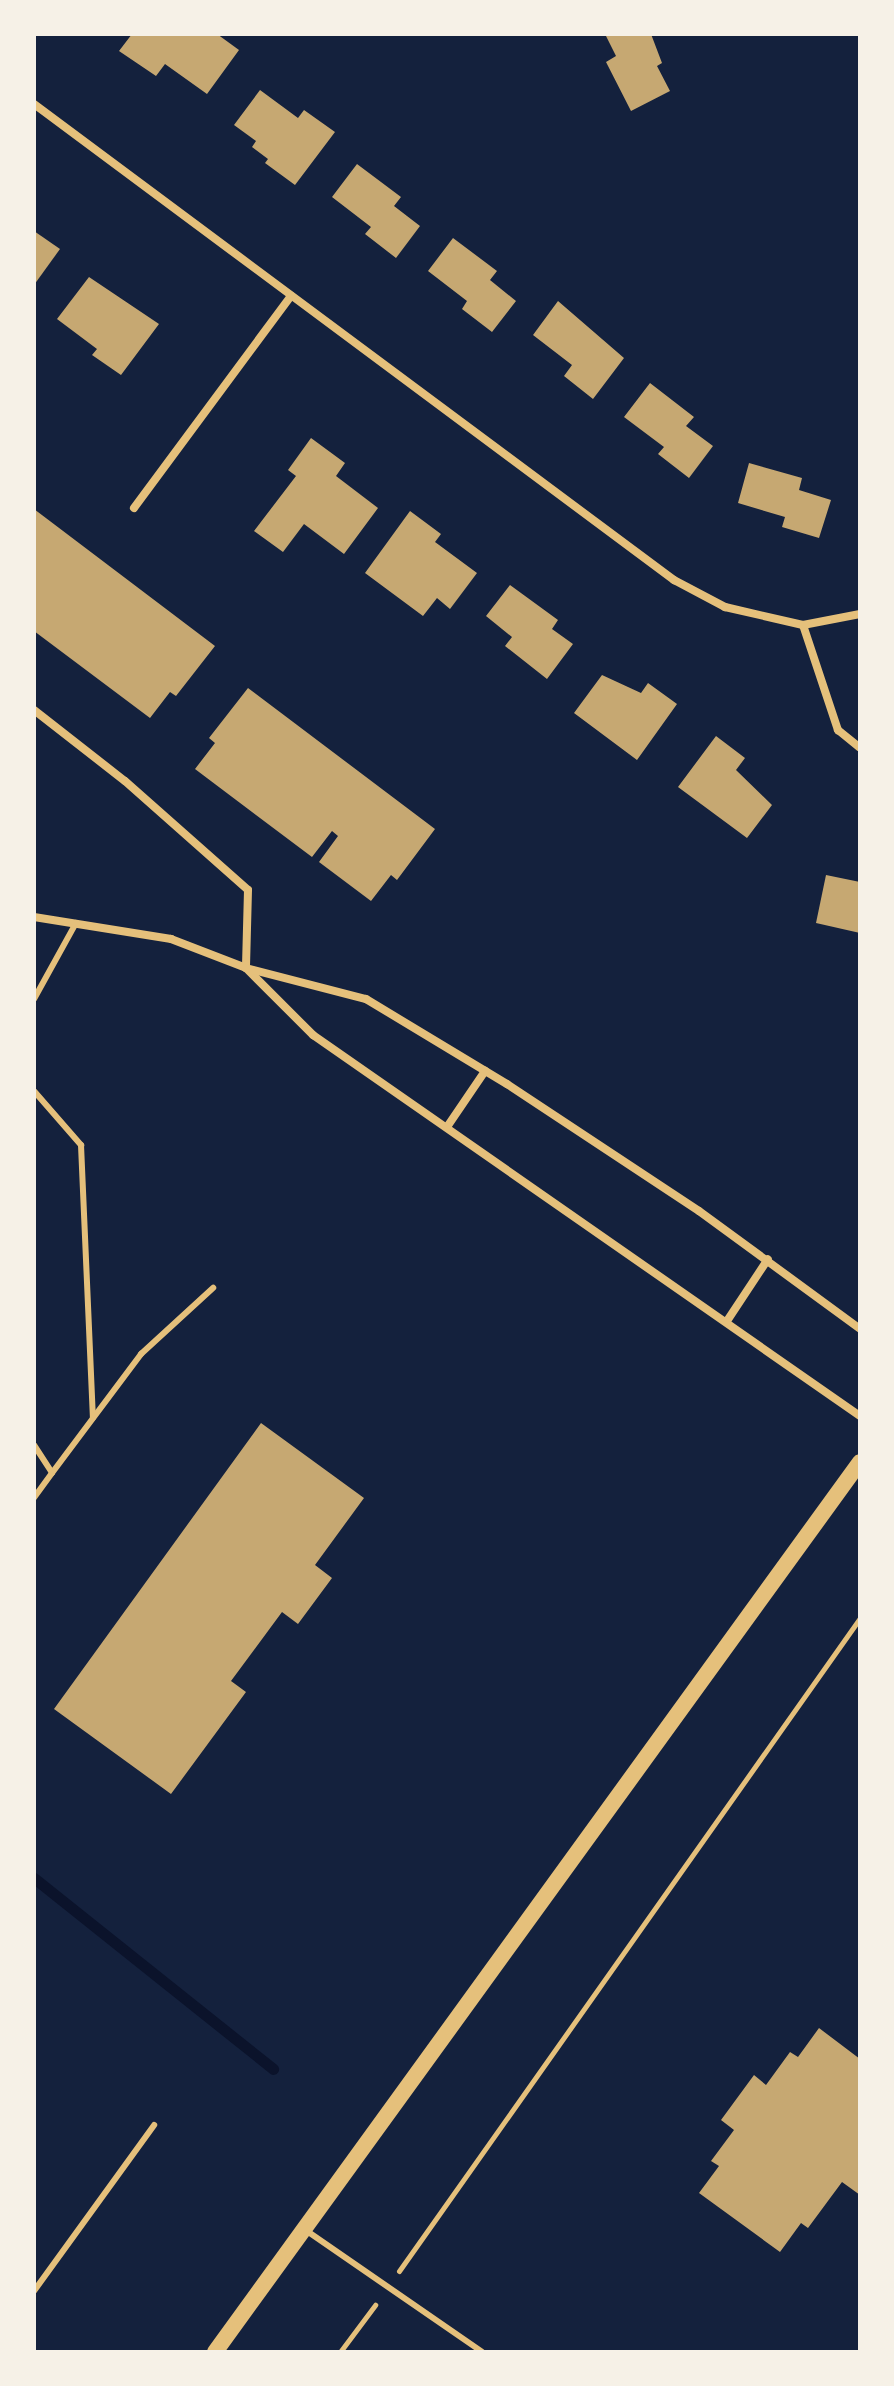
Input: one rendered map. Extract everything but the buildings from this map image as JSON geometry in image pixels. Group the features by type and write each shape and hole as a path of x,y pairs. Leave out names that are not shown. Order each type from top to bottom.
{"main road":[{"path":"215,2352 860,1462"}],"street":[{"path":"34,104 674,580 725,607 803,625 860,614"},
{"path":"134,508 291,296"},
{"path":"803,625 838,730 860,748"},
{"path":"34,710 125,781 248,890 246,968 313,1035 860,1416"},
{"path":"34,917 171,939 246,968 366,999 485,1071 768,1259 860,1329"},
{"path":"447,1127 485,1071"},
{"path":"727,1321 768,1259"}],"lane":[{"path":"34,999 76,923"},
{"path":"34,1091 81,1145 93,1418"},
{"path":"34,1498 141,1354 213,1288"},
{"path":"34,1445 52,1473"},
{"path":"34,2291 154,2125"},
{"path":"304,2229 482,2352"}],"path":[{"path":"340,2352 860,1618"}],"waterway":[{"path":"34,1878 273,2069"}]}
